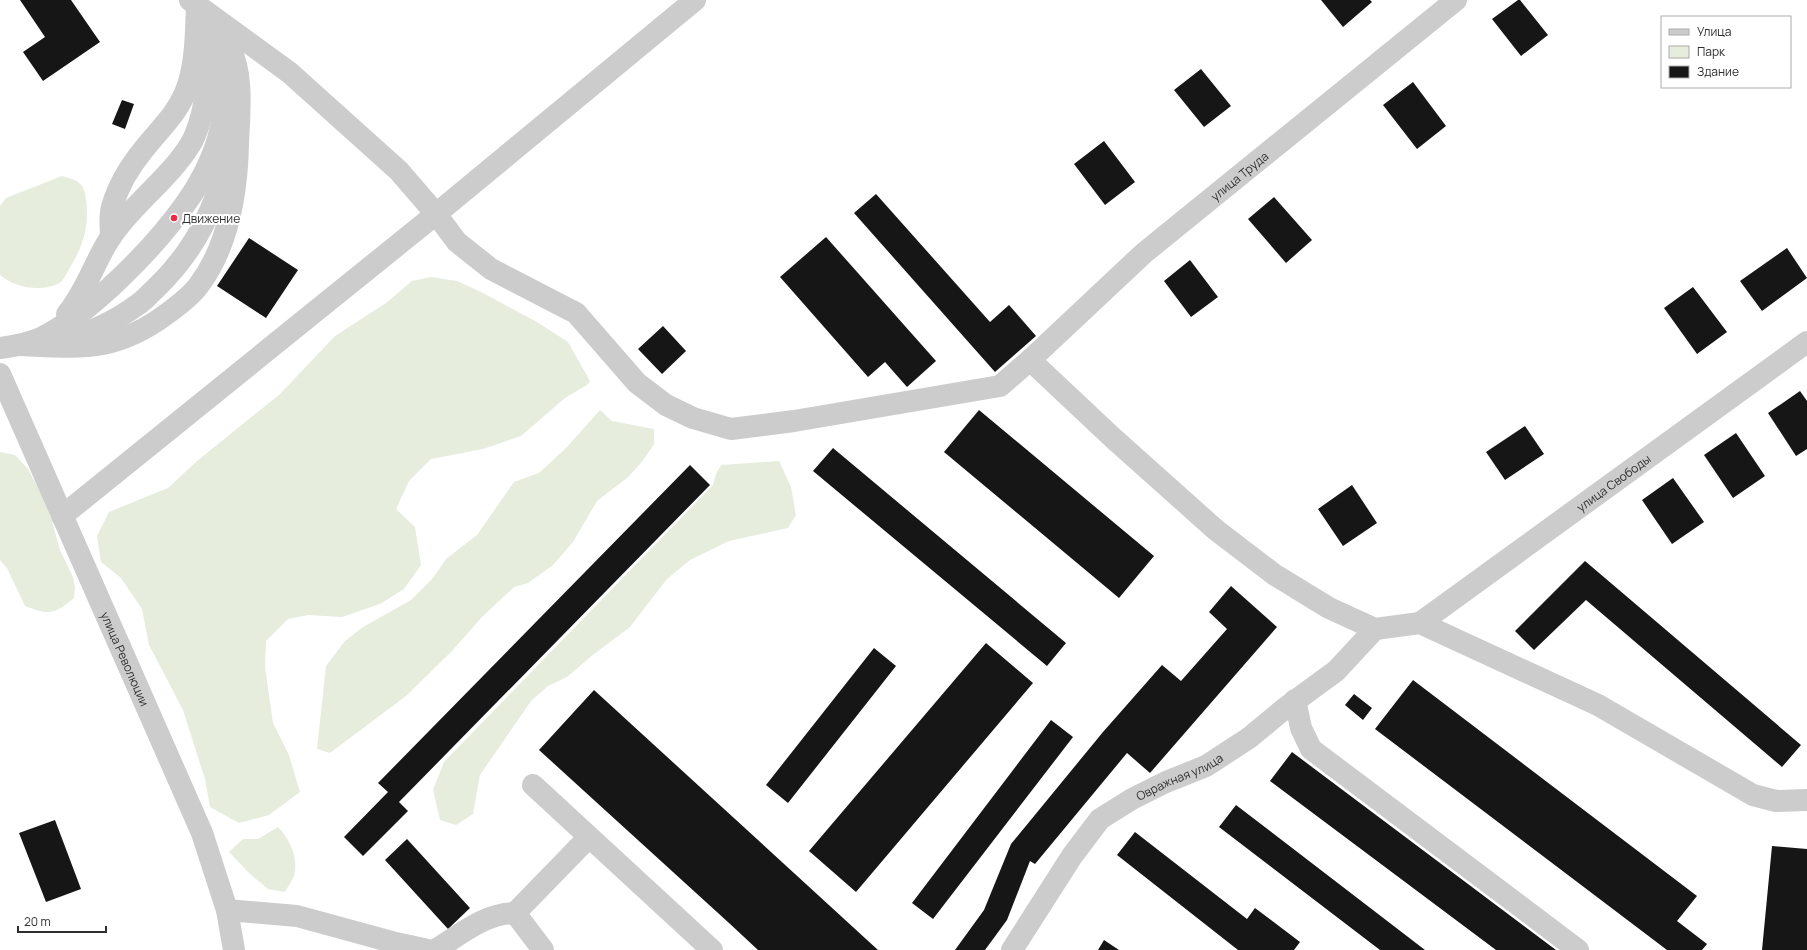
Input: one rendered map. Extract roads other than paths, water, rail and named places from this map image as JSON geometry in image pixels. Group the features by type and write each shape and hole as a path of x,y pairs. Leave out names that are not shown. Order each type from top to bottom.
{"street":[{"path":"62,516 436,214 695,0"},
{"name":"улица Труда","path":"193,3 290,72 398,171 436,214 457,242 491,269 576,313 637,383 666,405 693,418 731,429 1000,386 1030,360 1144,253 1456,0"},
{"path":"9,347 40,338 54,338 86,346 103,344 133,335 157,321 181,303 199,285 214,260 228,224 236,190 239,116 238,75 230,50 193,3"},
{"path":"110,238 111,209 120,186 140,153 173,115 186,92 196,48 193,3"},
{"path":"54,338 85,288 110,238 132,209 172,169 191,144 204,106 209,69 193,3"},
{"path":"54,338 94,302 151,245 187,202 215,147 223,114 224,86 215,48 193,3"},
{"path":"54,338 108,324 138,305 169,275 200,233 214,203 226,167 239,116"},
{"name":"улица Свободы","path":"1420,623 1807,342"},
{"path":"1030,360 1113,438 1216,530 1275,575 1329,608 1375,629 1420,623 1598,705 1753,796 1776,801 1807,800"},
{"name":"улица Революции","path":"0,374 202,833 227,910 234,950"},
{"name":"Овражная улица","path":"1012,950 1072,856 1100,819 1132,799 1166,782 1206,766 1249,738 1295,700 1336,670 1375,629"},
{"path":"1295,700 1301,728 1311,748 1578,950"},
{"path":"533,785 712,950"},
{"path":"435,950 482,921 502,913 515,913 589,837"},
{"path":"227,910 297,916 396,943 428,950"},
{"path":"515,913 543,950"}],"place":[{"name":"Движение","path":"174,218"}]}
